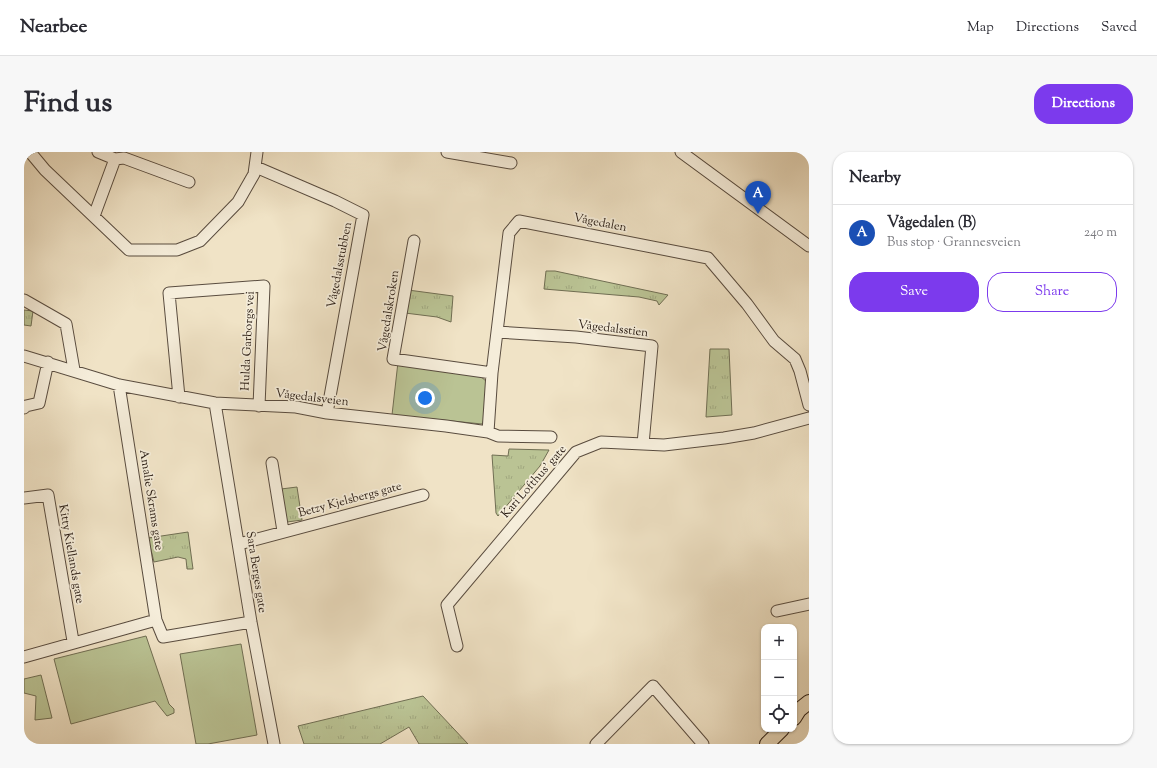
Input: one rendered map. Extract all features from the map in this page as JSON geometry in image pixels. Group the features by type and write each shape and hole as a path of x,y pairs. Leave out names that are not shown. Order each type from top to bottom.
{"main road":[{"path":"797,713 809,702"},
{"path":"797,717 809,711"},
{"path":"767,744 779,732"}],"street":[{"path":"30,152 45,170 129,250 177,250 200,241 235,205 254,174 257,152"},
{"path":"98,152 115,159 124,158 189,182"},
{"path":"447,152 511,163"},
{"path":"681,152 809,246"},
{"path":"94,216 115,159"},
{"name":"Vågedalsstubben","path":"256,168 336,201 363,215 327,413"},
{"name":"Vågedalen","path":"488,432 492,373 509,233 519,221 704,257 712,261 774,341 795,359 800,371 809,405"},
{"name":"Vågedalskroken","path":"414,241 393,359 492,373"},
{"name":"Hulda Garborgs vei","path":"180,397 169,293 264,286 258,406"},
{"path":"24,300 66,324 74,370"},
{"name":"Vågedalsstien","path":"497,332 652,346 643,444"},
{"name":"Vågedalsveien","path":"24,356 48,362 119,385 215,403 296,408 488,432 498,436 551,437"},
{"path":"24,408 26,406 39,403 48,362"},
{"name":"Amalie Skrams gate","path":"119,385 156,620"},
{"name":"Sara Berges gate","path":"215,403 250,622 274,744"},
{"name":"Kari Lofthus' gate","path":"457,646 447,605 576,452 601,442 664,445 724,438 809,418"},
{"name":"Betzy Kjelsbergs gate","path":"272,463 283,531"},
{"name":"Kitty Kiellands gate","path":"24,498 48,495 73,641"},
{"name":"Betzy Kjelsbergs gate","path":"238,544 423,495"},
{"path":"777,611 809,604"},
{"path":"24,656 73,641 156,620 163,637 250,622"},
{"path":"596,744 653,686 703,744"}],"green space":[{"path":"546,271 555,271 668,295 659,305 657,301 639,297 544,289"},
{"path":"408,290 453,296 451,322 437,317 405,313"},
{"path":"24,310 33,311 31,326 24,325"},
{"path":"710,349 729,349 732,415 706,417"},
{"path":"398,362 479,375 487,382 484,420 482,424 392,415"},
{"path":"509,449 549,450 540,466 498,516 496,513 492,455 508,456"},
{"path":"297,487 302,520 287,522 281,489"},
{"path":"188,532 193,569 187,569 186,559 178,557 154,562 148,538"},
{"path":"146,636 169,704 174,709 174,713 167,716 155,701 71,724 54,659"},
{"path":"241,644 257,735 208,744 196,744 180,654"},
{"path":"41,675 52,718 35,720 36,696 24,693 24,679"},
{"path":"423,696 468,744 419,744 409,727 380,744 304,744 298,726"}],"place":[{"name":"Vågedalen (B)","path":"758,214"}]}
